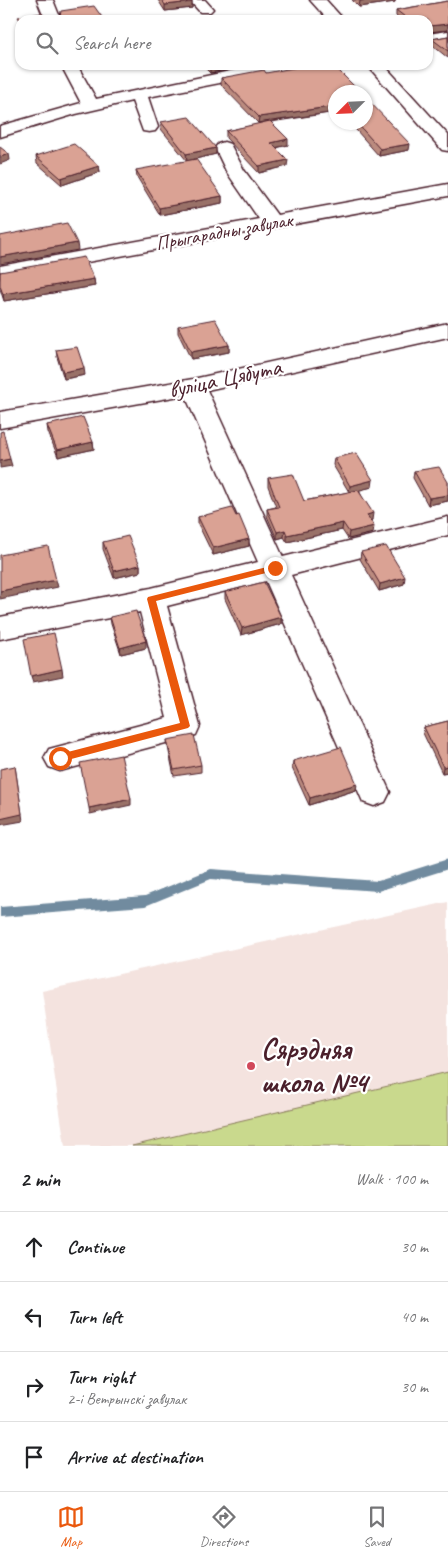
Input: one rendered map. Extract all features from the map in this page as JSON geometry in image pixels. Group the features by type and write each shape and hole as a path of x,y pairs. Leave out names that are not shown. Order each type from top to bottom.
{"street":[{"path":"45,0 50,15"},
{"path":"318,0 332,15"},
{"path":"433,38 448,36"},
{"path":"72,70 90,104"},
{"path":"0,132 90,104 261,70"},
{"path":"380,70 448,146"},
{"path":"138,95 149,126"},
{"path":"224,148 235,171 272,222"},
{"name":"Прыгарадны завулак","path":"0,272 448,190"},
{"name":"вуліца Цябута","path":"0,420 193,386 448,330"},
{"path":"193,386 374,792"},
{"path":"0,628 151,599 448,526"},
{"path":"60,758 185,726 151,599"}],"shaded area":[{"name":"Сярэдняя школа №4","path":"448,902 448,1146 65,1146 42,991"}],"green space":[{"path":"448,1072 448,1146 132,1146"}],"building":[{"path":"162,0 191,0 192,2 165,5"},
{"path":"448,1 448,24 433,26 433,15 402,15 396,10"},
{"path":"94,6 100,15 60,15 61,11"},
{"path":"448,36 448,51 433,40"},
{"path":"264,70 266,73 282,70 338,70 353,85 328,85 328,107 259,117 221,78"},
{"path":"373,105 410,144 380,149 363,130 373,130"},
{"path":"189,117 216,148 186,154 161,122"},
{"path":"270,121 288,139 271,143 288,160 259,166 226,131"},
{"path":"74,144 99,166 61,178 36,156"},
{"path":"0,147 9,154 0,157"},
{"path":"196,159 222,196 159,208 136,170"},
{"path":"67,223 77,243 0,257 0,236"},
{"path":"84,257 94,279 3,294 0,286 0,272"},
{"path":"215,319 229,345 191,352 178,326"},
{"path":"77,347 84,368 63,372 56,350"},
{"path":"83,417 93,442 57,450 47,425"},
{"path":"3,431 10,459 0,461 0,432"},
{"path":"356,453 373,480 350,486 334,458"},
{"path":"439,467 448,482 448,495 429,498 414,471"},
{"path":"293,474 304,501 358,490 373,513 367,515 374,526 349,532 343,523 287,535 285,530 277,532 267,509 279,507 268,478"},
{"path":"232,508 236,516 239,515 249,539 213,548 198,517"},
{"path":"128,536 140,565 114,571 103,542"},
{"path":"48,546 56,580 0,591 0,555"},
{"path":"386,546 405,577 380,584 361,552"},
{"path":"264,582 281,617 242,628 225,592"},
{"path":"136,611 146,641 120,648 110,617"},
{"path":"54,633 62,669 31,676 24,639"},
{"path":"448,721 448,766 443,767 424,727"},
{"path":"194,735 201,765 174,770 167,740"},
{"path":"341,747 357,784 310,798 293,761"},
{"path":"121,755 131,799 89,808 80,763"},
{"path":"15,766 22,814 0,819 0,769"}],"waterway":[{"path":"0,912 145,901 211,874 378,886 448,864"}],"place":[{"name":"Сярэдняя школа №4","path":"251,1066"}],"route":[{"path":"60,758 185,726 151,599 275,568"}]}
